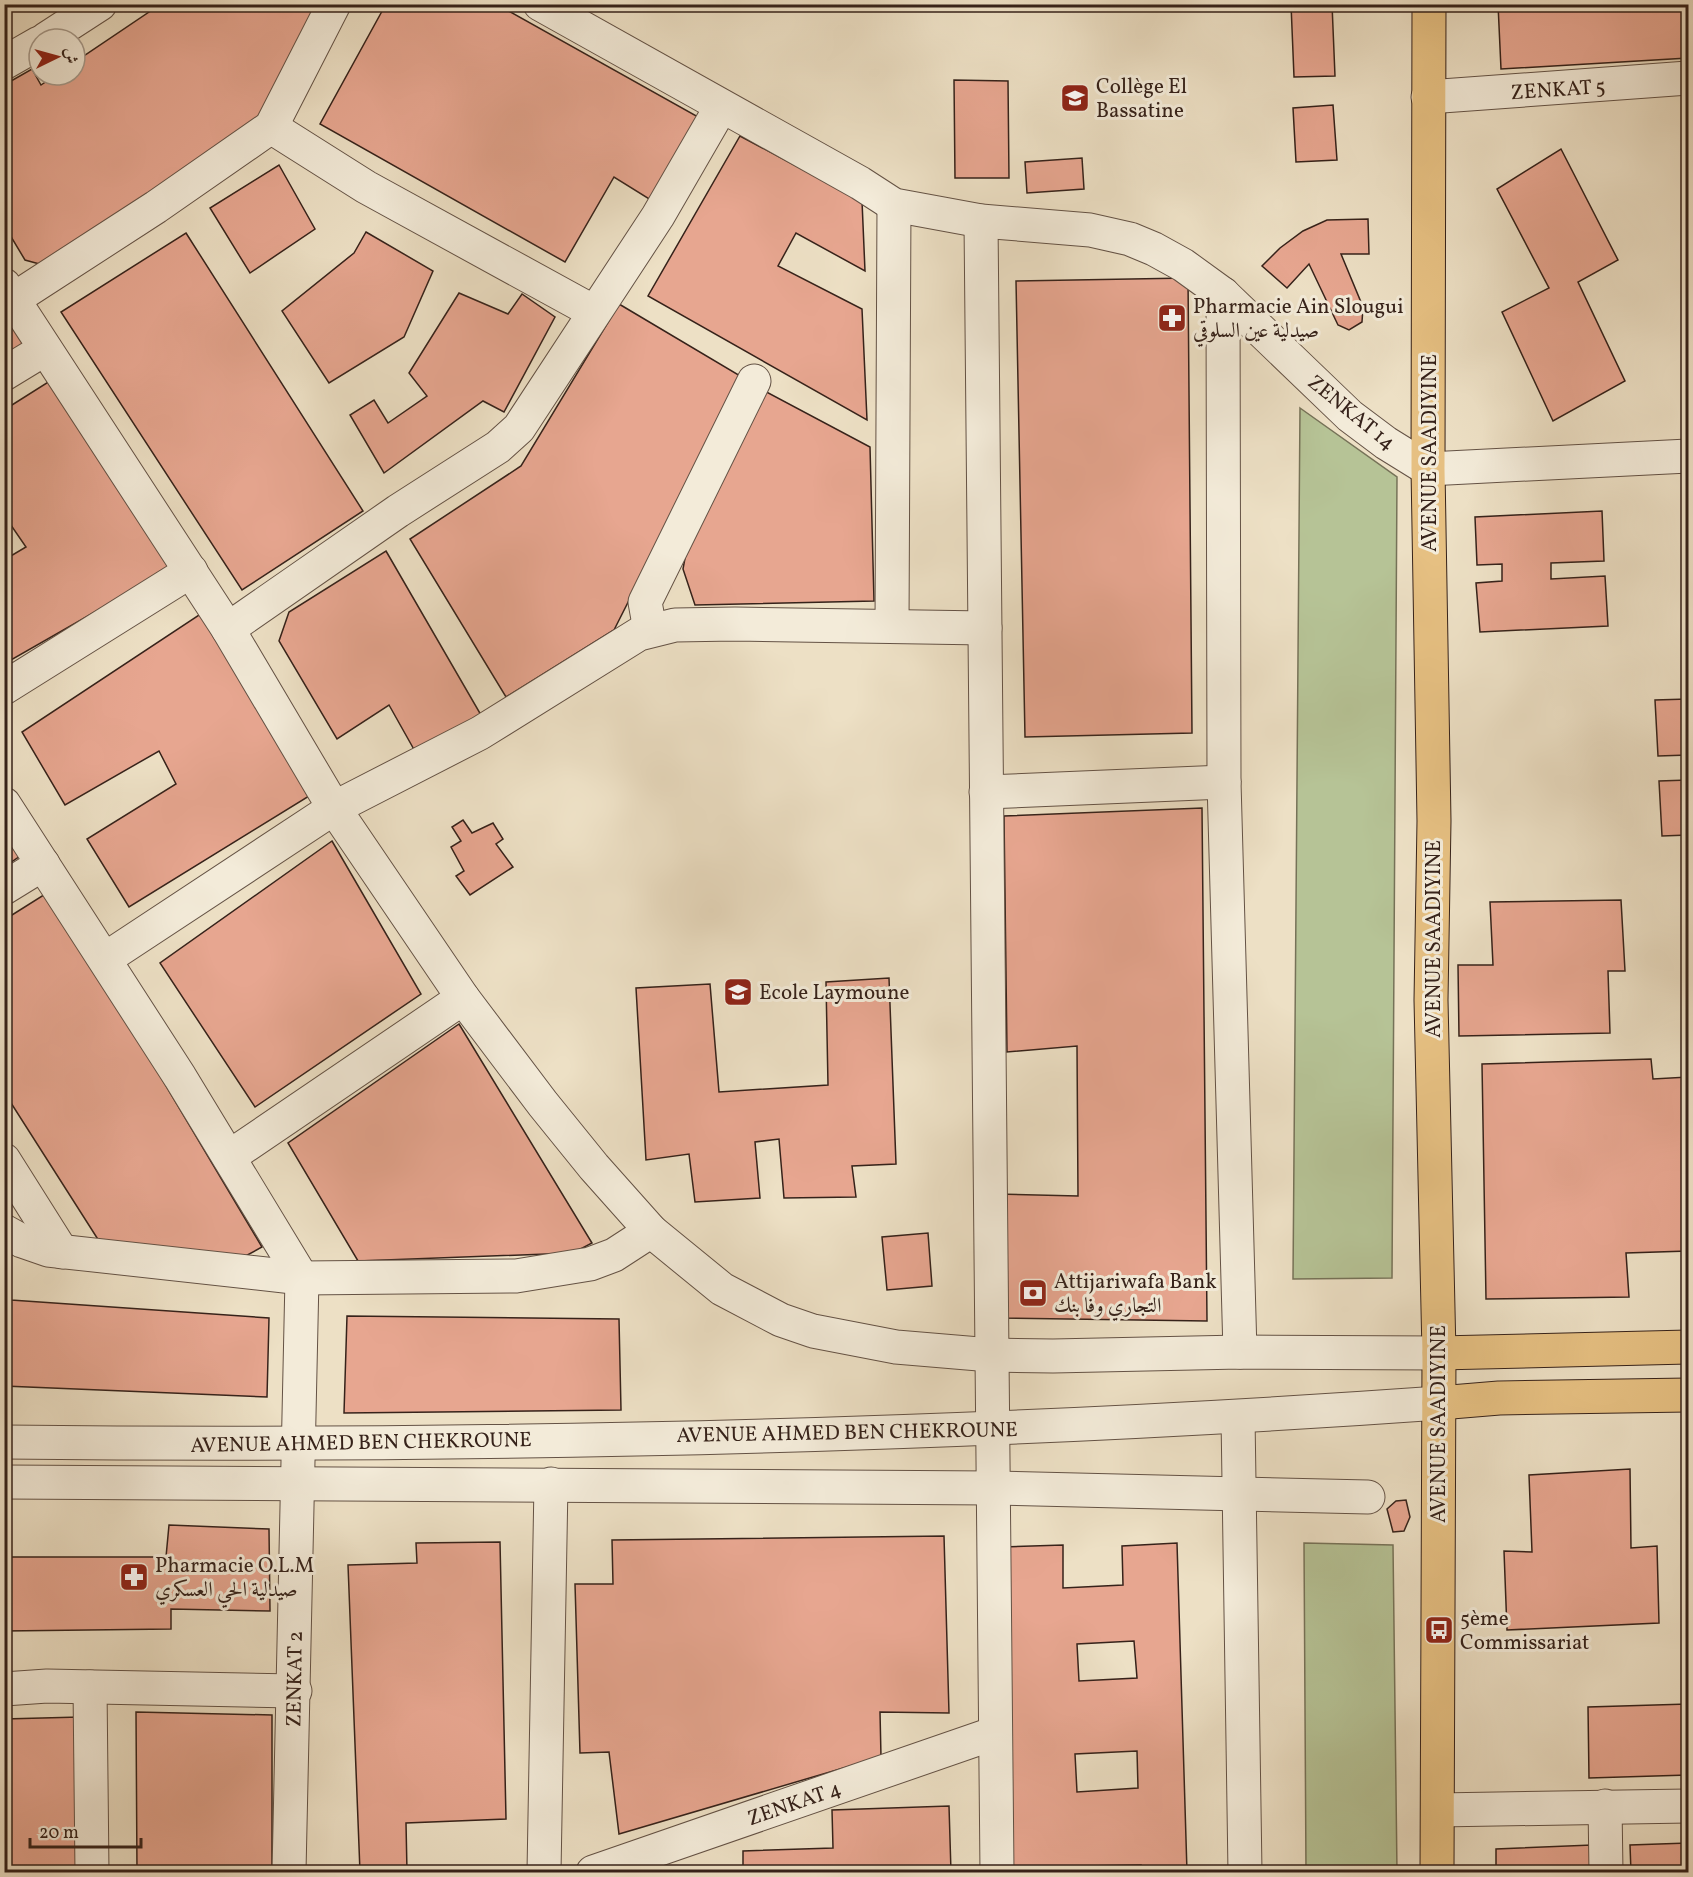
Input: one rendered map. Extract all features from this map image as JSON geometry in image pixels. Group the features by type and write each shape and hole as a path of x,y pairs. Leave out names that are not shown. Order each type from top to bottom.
{"main road":[{"name":"AVENUE SAADIYINE","path":"1429,4 1428,469 1434,821 1431,1000 1439,1353 1437,1872"},
{"path":"1439,1353 1689,1347"},
{"name":"AVENUE AHMED BEN CHEKROUNE","path":"1439,1403 1499,1398 1689,1395"}],"street":[{"path":"65,27 100,4"},
{"path":"334,4 271,127 156,207 9,292 228,629 334,808 463,998 543,1104 651,1231 722,1289 781,1320 813,1331 896,1347 991,1355 1240,1352 1439,1353"},
{"path":"540,4 860,183 894,205 892,626"},
{"path":"4,63 27,50"},
{"name":"ZENKAT 5","path":"1428,97 1689,78"},
{"path":"228,629 398,511 498,447 519,428 658,216 721,107"},
{"path":"271,127 366,187 594,312"},
{"name":"ZENKAT 14","path":"894,205 981,221 1090,230 1130,239 1183,265 1223,294 1350,416 1386,443 1428,469"},
{"path":"981,221 996,1872"},
{"path":"1223,294 1224,782 1240,1352"},
{"path":"4,374 45,349"},
{"path":"650,630 645,602 754,381"},
{"path":"1428,469 1689,456"},
{"path":"4,688 191,571"},
{"path":"105,959 334,808 480,733 614,648 650,630 675,625 735,624 985,628"},
{"path":"986,792 1224,782"},
{"path":"4,804 105,959 302,1278"},
{"path":"4,888 43,864"},
{"path":"229,1157 463,998"},
{"path":"4,1160 62,1252"},
{"path":"4,1231 22,1241 62,1252 302,1278 516,1276 590,1264 614,1255 651,1231"},
{"name":"ZENKAT 2","path":"289,1872 295,1690 302,1278"},
{"name":"AVENUE AHMED BEN CHEKROUNE","path":"4,1442 298,1445 992,1430 1238,1418 1439,1403"},
{"path":"1238,1418 1245,1872"},
{"name":"AVENUE AHMED BEN CHEKROUNE","path":"4,1482 993,1488 1368,1497"},
{"path":"544,1872 551,1484"},
{"path":"4,1689 90,1687 295,1690"},
{"path":"90,1687 92,1872"},
{"name":"ZENKAT 4","path":"593,1872 995,1733"},
{"path":"1605,1806 1606,1872"},
{"path":"1438,1810 1689,1806"}],"green space":[{"path":"1300,408 1397,477 1392,1278 1293,1279"},
{"path":"1304,1543 1393,1545 1397,1872 1306,1872"}],"building":[{"path":"161,4 324,4 267,113 43,265 25,260 4,225 4,85 27,72 27,87 87,87 87,54"},
{"path":"386,4 496,4 700,118 654,202 614,177 565,262 320,124"},
{"path":"1291,4 1332,4 1335,76 1294,77"},
{"path":"1498,4 1688,4 1688,58 1501,69"},
{"path":"954,80 1008,81 1009,178 955,178"},
{"path":"1333,105 1337,160 1296,162 1293,108"},
{"path":"740,136 862,201 865,271 796,233 778,266 862,309 867,420 648,296"},
{"path":"1561,149 1618,260 1578,282 1625,381 1553,421 1502,312 1549,288 1497,189"},
{"path":"1082,158 1084,189 1027,193 1025,162"},
{"path":"279,165 315,229 250,273 210,208"},
{"path":"1368,219 1369,254 1341,254 1363,307 1362,322 1349,330 1338,325 1309,264 1287,288 1262,266 1280,248 1303,231 1327,220"},
{"path":"366,232 433,271 404,337 329,383 282,311 354,253"},
{"path":"186,233 363,511 242,590 61,312"},
{"path":"1188,278 1192,733 1025,737 1016,281"},
{"path":"459,293 508,314 522,294 555,317 504,412 483,401 384,473 350,415 374,400 388,423 427,396 409,373"},
{"path":"619,304 742,377 614,630 506,697 410,539 521,466"},
{"path":"4,305 27,342 4,356"},
{"path":"53,379 172,568 4,664 4,560 26,547 4,515 4,410"},
{"path":"761,389 870,447 874,601 695,605 683,569 689,536"},
{"path":"1602,511 1604,561 1551,563 1551,579 1605,576 1608,626 1480,632 1476,583 1502,581 1502,564 1477,565 1475,517"},
{"path":"386,551 481,715 416,753 389,705 337,739 279,641 289,612"},
{"path":"202,613 314,793 129,907 87,839 176,784 159,751 65,805 22,732"},
{"path":"1688,699 1688,755 1658,756 1655,700"},
{"path":"1688,780 1688,835 1662,836 1659,781"},
{"path":"1202,808 1207,1321 998,1318 996,1194 1078,1196 1077,1046 1007,1052 1004,816"},
{"path":"463,820 472,833 493,823 503,839 496,844 513,867 470,895 456,876 464,871 451,847 461,841 452,827"},
{"path":"4,824 23,854 4,867"},
{"path":"332,841 421,994 255,1107 160,963"},
{"path":"50,891 262,1247 240,1259 99,1241 4,1092 4,920"},
{"path":"1621,900 1625,971 1608,971 1610,1033 1459,1036 1458,965 1493,965 1490,902"},
{"path":"889,978 896,1164 852,1166 856,1197 784,1198 779,1139 755,1142 760,1198 695,1202 689,1154 646,1160 636,988 710,984 719,1092 828,1085 826,982"},
{"path":"459,1024 592,1243 573,1253 358,1261 288,1143"},
{"path":"1651,1059 1653,1079 1688,1077 1688,1251 1626,1253 1629,1297 1486,1299 1482,1064"},
{"path":"928,1233 932,1286 887,1290 882,1237"},
{"path":"4,1296 11,1300 269,1318 267,1397 4,1386"},
{"path":"347,1316 619,1319 621,1410 344,1413"},
{"path":"1630,1469 1631,1548 1657,1546 1659,1623 1507,1630 1504,1551 1532,1552 1529,1475"},
{"path":"1406,1500 1410,1517 1404,1531 1393,1532 1387,1509 1396,1501"},
{"path":"169,1525 269,1529 270,1611 171,1609 171,1629 4,1631 4,1557 166,1557"},
{"path":"944,1536 949,1713 880,1712 881,1757 619,1834 609,1752 580,1753 575,1584 613,1584 612,1540"},
{"path":"500,1542 506,1819 406,1823 407,1872 360,1872 348,1565 417,1563 416,1543"},
{"path":"1177,1543 1187,1872 1141,1872 1141,1865 1084,1866 1084,1872 1008,1872 1002,1547 1063,1545 1063,1588 1123,1585 1122,1546","holes":["1134,1641 1137,1678 1079,1681 1077,1644","1137,1751 1138,1788 1077,1792 1075,1754"]},
{"path":"1688,1704 1688,1775 1589,1778 1588,1707"},
{"path":"136,1712 272,1715 272,1872 137,1872"},
{"path":"80,1717 80,1872 4,1872 4,1719"},
{"path":"949,1806 951,1872 743,1872 743,1851 833,1848 832,1810"},
{"path":"1688,1843 1688,1872 1631,1872 1630,1845"},
{"path":"1592,1845 1592,1872 1496,1872 1496,1849"}],"place":[{"name":"Collège El Bassatine","path":"1075,98"},
{"name":"Pharmacie Ain Slougui صيدلية عين السلوقي","path":"1172,318"},
{"name":"Ecole Laymoune","path":"738,992"},
{"name":"Attijariwafa Bank التجاري وفا بنك","path":"1033,1293"},
{"name":"Pharmacie O.L.M صيدلية الحي العسكري","path":"134,1577"},
{"name":"5ème Commissariat","path":"1439,1630"}]}
